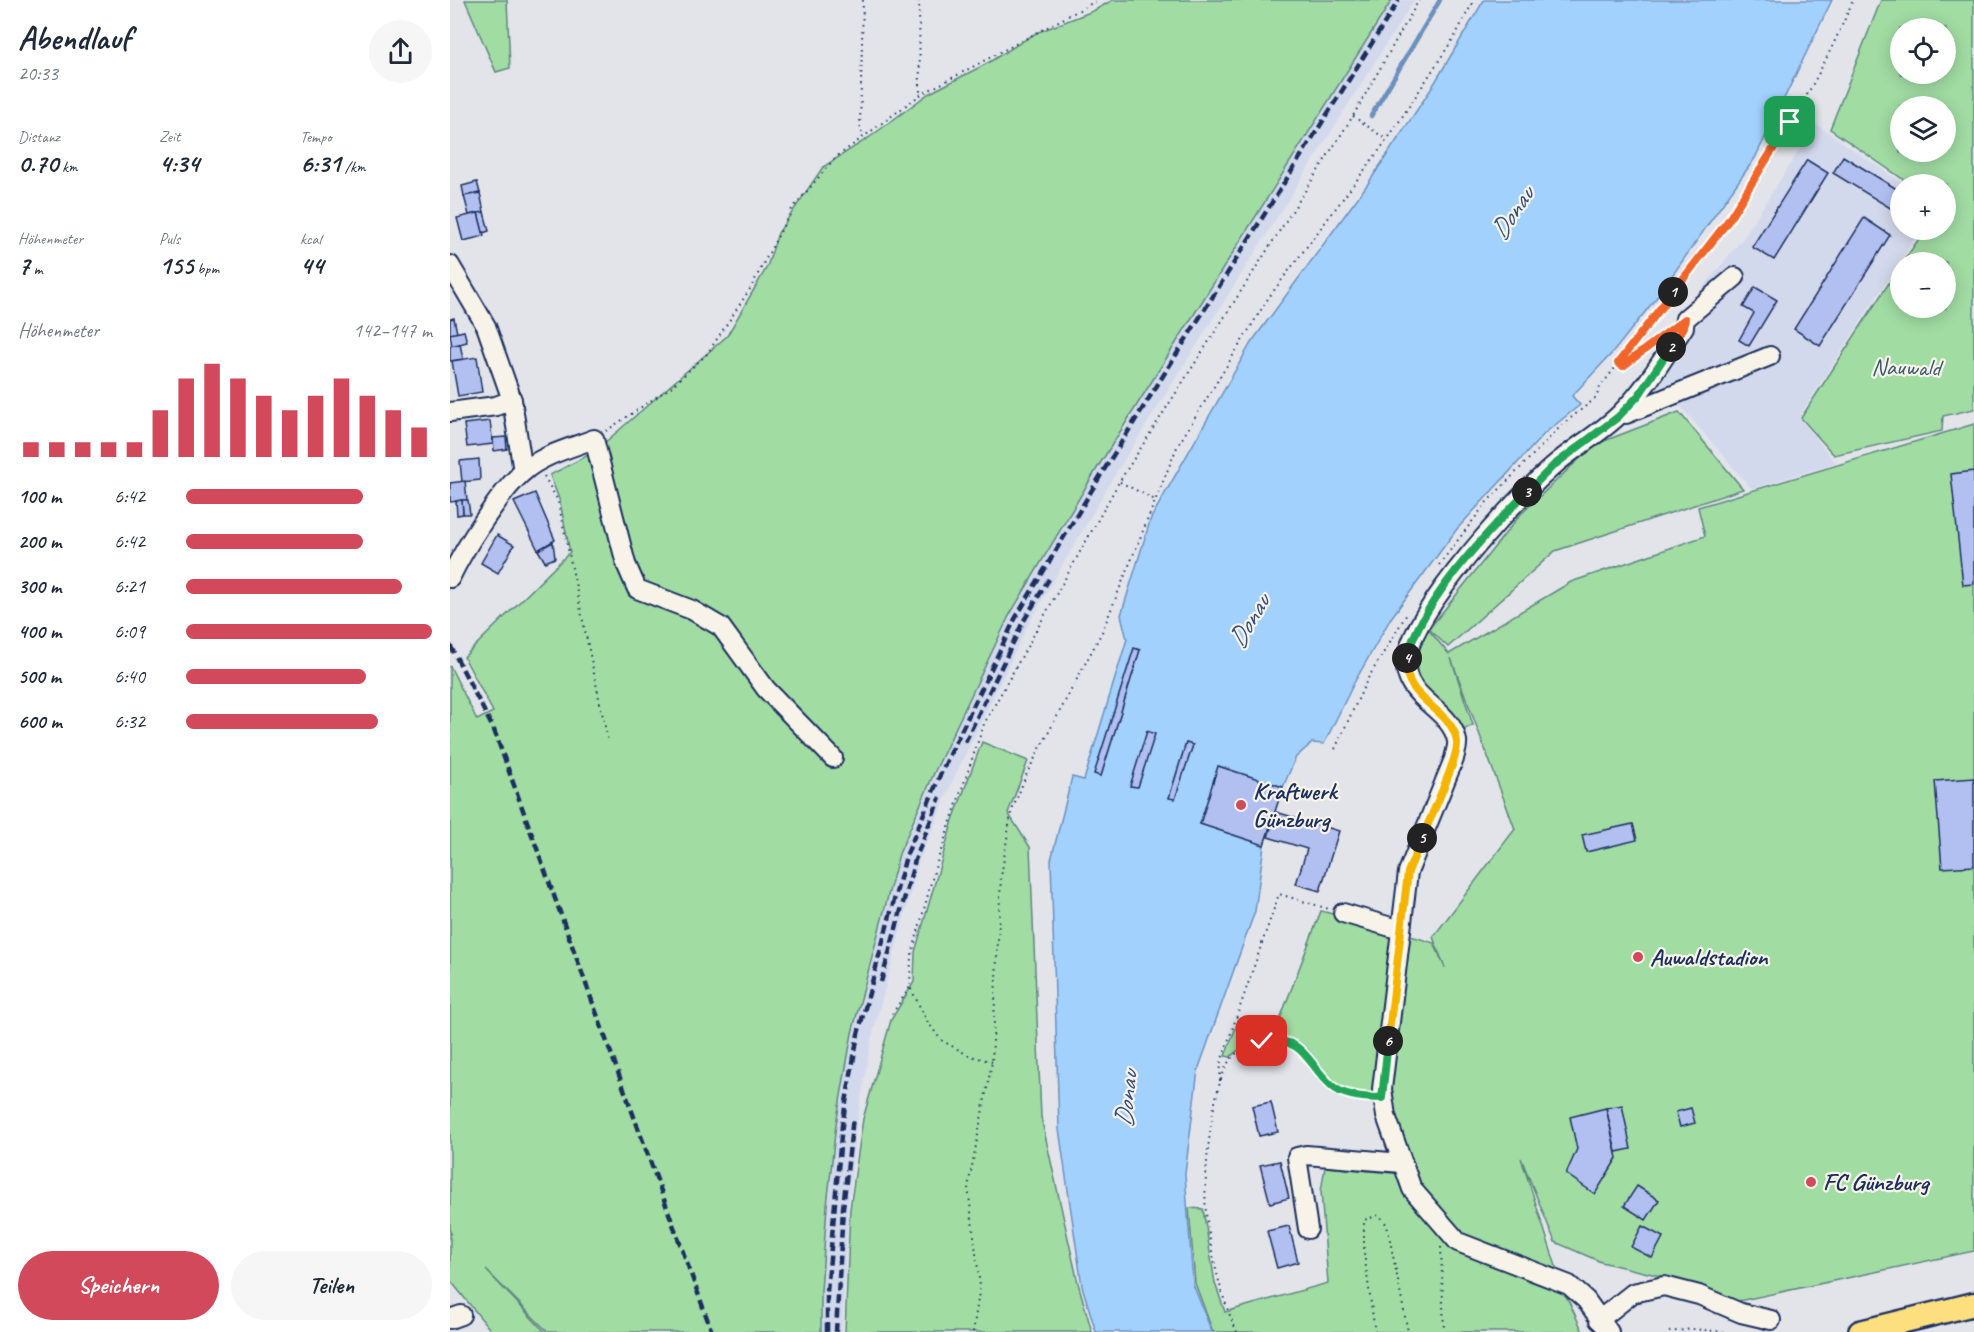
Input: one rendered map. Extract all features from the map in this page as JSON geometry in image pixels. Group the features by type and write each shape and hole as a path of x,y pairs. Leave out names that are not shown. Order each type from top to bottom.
{"main road":[{"path":"1860,1332 1974,1304"}],"street":[{"path":"450,265 486,326 512,400 529,468"},
{"path":"1735,277 1685,319 1684,327 1639,395 1618,417 1553,466 1511,508 1447,583 1413,636 1405,667 1413,689 1452,727 1458,743 1454,759 1408,872 1382,1098 1386,1116 1412,1189 1458,1242 1569,1285 1586,1300 1602,1328 1633,1293 1664,1286 1699,1295 1741,1313 1771,1320"},
{"path":"1618,417 1770,356"},
{"path":"450,412 496,406 512,400"},
{"path":"450,579 473,537 529,468 555,453 594,440 626,564 637,589 692,610 721,627 766,689 833,758"},
{"path":"1343,914 1401,930"},
{"path":"1308,1229 1297,1157 1306,1155 1402,1163"}],"path":[{"path":"863,0 860,127 864,137"},
{"path":"919,0 920,95"},
{"path":"594,440 671,387 707,354 750,289 792,209 835,158 920,95 1098,0"},
{"path":"992,1062 968,1055 941,1040 927,1021 910,987 910,958 935,868 984,724 1119,482 1353,116 1419,0"},
{"path":"973,1332 980,1286 968,1187 992,1062 1001,877 1011,813 1027,773 1102,632 1177,447 1269,297 1387,140 1455,36 1474,0"},
{"path":"1658,339 1623,366 1618,363 1728,221 1813,81 1852,0"},
{"path":"1353,116 1387,140"},
{"path":"529,468 548,481 558,501 608,741"},
{"path":"1119,482 1155,500"},
{"path":"1335,749 1367,680 1388,645"},
{"path":"1220,1085 1221,1062 1279,894 1343,914"},
{"path":"892,1014 910,987"},
{"path":"1238,1332 1230,1317 1220,1281 1206,1212 1206,1173 1210,1129 1220,1085 1230,1060 1248,1047 1262,1041 1279,1039 1293,1044 1334,1088 1363,1098 1382,1098"},
{"path":"1375,1332 1364,1253 1364,1220 1379,1215 1387,1225 1408,1332"},
{"path":"1444,1332 1440,1245 1448,1231"},
{"path":"1669,1332 1693,1329 1725,1332"}],"shaded area":[{"path":"1392,0 1414,0 1113,478 1028,625 953,780 919,861 872,1037 856,1127 848,1208 842,1332 821,1332 821,1291 827,1206 836,1124 852,1033 900,854 935,771 1009,616 1096,470"},
{"path":"1816,124 1890,175 1890,240 1914,240 1906,252 1890,252 1890,276 1799,417 1836,463 1752,489 1682,408 1657,386 1702,318 1693,300 1743,238"}],"green space":[{"path":"465,0 507,0 510,68 496,72"},
{"path":"1113,0 1392,0 1096,470 1009,616 935,771 899,854 852,1033 836,1124 827,1206 821,1291 821,1332 548,1332 486,1270 545,1332 492,1332 450,1280 450,1233 452,1234 450,1232 450,666 477,720 493,712 464,657 570,552 560,502 550,475 594,452 727,336 767,267 778,233 823,167 870,137 928,94 986,64 1036,33 1093,11"},
{"name":"Nauwald","path":"1881,0 1974,0 1974,409 1943,416 1942,431 1834,455 1801,418 1890,281 1890,318 1956,318 1956,252 1910,252 1918,240 1956,240 1956,174 1895,174 1830,129"},
{"path":"1679,412 1743,489 1555,551 1448,647 1429,629 1520,515 1594,445"},
{"path":"1974,424 1974,1251 1734,1302 1686,1282 1601,1262 1555,1242 1521,1158 1564,1291 1583,1332 1213,1332 1195,1283 1189,1208 1203,1209 1215,1283 1225,1312 1328,1283 1321,1191 1325,1167 1402,1174 1387,1094 1411,936 1434,943 1445,968 1433,937 1515,829 1451,658 1473,725 1459,732 1434,705 1420,685 1414,662 1417,646 1426,627 1449,654 1571,582 1705,536 1698,507"},
{"path":"982,742 1028,761 1008,813 1030,847 1041,1117 1078,1283 1092,1332 845,1332 850,1209 863,1119 891,1020 914,982 915,952 953,820"},
{"path":"1321,911 1388,928 1397,937 1375,1095 1339,1087 1327,1076 1306,1048 1287,1038 1266,1038 1246,1045 1230,1057 1225,1056 1239,1019 1277,1027"}],"water":[{"name":"Donau","path":"1484,0 1832,0 1755,158 1657,297 1614,351 1572,396 1580,405 1545,433 1457,529 1391,618 1354,683 1324,744 1312,743 1296,757 1283,787 1219,766 1200,824 1264,845 1255,911 1198,1070 1185,1174 1193,1284 1212,1332 1096,1332 1082,1286 1059,1129 1051,860 1072,777 1084,780 1127,639 1121,615 1151,518 1251,343 1367,185 1431,89","holes":["1140,650 1101,776 1095,774","1148,732 1154,734 1138,787 1131,786","1186,743 1193,745 1174,799 1169,797"]}],"building":[{"path":"1843,156 1890,185 1890,208 1833,173"},
{"path":"1807,160 1828,173 1774,260 1752,247"},
{"path":"477,182 480,193 464,196 462,186"},
{"path":"480,193 484,212 469,215 464,196"},
{"path":"484,212 489,231 483,233 478,213"},
{"path":"478,213 484,236 463,241 457,218"},
{"path":"1864,218 1890,235 1820,346 1794,329"},
{"path":"1755,287 1777,300 1749,346 1739,340 1754,313 1743,307"},
{"path":"454,318 457,333 450,334 450,319"},
{"path":"464,331 467,342 452,346 450,334"},
{"path":"460,344 463,359 450,361 450,346"},
{"path":"477,357 482,392 458,396 452,361"},
{"path":"490,421 493,444 467,447 464,424"},
{"path":"506,437 507,449 494,451 493,438"},
{"path":"479,459 480,480 462,482 460,461"},
{"path":"1974,471 1974,584 1963,585 1951,474"},
{"path":"465,481 467,500 450,502 450,483"},
{"path":"535,493 555,540 538,550 514,502"},
{"path":"462,500 468,500 470,514 463,514"},
{"path":"462,500 463,514 457,515 456,501"},
{"path":"497,535 514,545 498,573 481,563"},
{"path":"553,542 555,558 545,562 538,550"},
{"path":"1134,648 1140,650 1101,776 1094,774"},
{"path":"1147,731 1155,734 1138,787 1130,786"},
{"path":"1186,743 1193,745 1175,799 1169,798"},
{"name":"Kraftwerk Günzburg","path":"1218,766 1283,787 1264,845 1200,824"},
{"path":"1974,778 1974,866 1942,868 1935,781"},
{"path":"1276,812 1339,831 1320,891 1296,884 1307,849 1268,837"},
{"path":"1633,824 1637,840 1586,852 1582,835"},
{"path":"1271,1102 1278,1132 1259,1136 1252,1106"},
{"path":"1622,1105 1631,1149 1616,1152 1606,1108"},
{"path":"1606,1108 1617,1158 1595,1194 1566,1174 1577,1149 1570,1117"},
{"path":"1691,1108 1695,1123 1680,1127 1676,1112"},
{"path":"1280,1161 1289,1198 1270,1203 1260,1165"},
{"path":"1637,1186 1659,1200 1646,1220 1624,1206"},
{"path":"1289,1226 1298,1262 1277,1268 1267,1231"},
{"path":"1642,1226 1663,1237 1652,1258 1631,1247"}],"waterway":[{"path":"1371,116 1440,0"}],"railway":[{"path":"827,1332 827,1292 842,1125 858,1034 906,856 941,773 1015,619 1102,473 1399,0"},
{"path":"965,742 1023,622 1049,579"},
{"path":"450,645 494,730 712,1332"},
{"path":"881,982 915,860 940,797"},
{"path":"836,1332 843,1208 853,1117"}],"place":[{"name":"Kraftwerk Günzburg","path":"1241,805"},
{"name":"Auwaldstadion","path":"1638,957"},
{"name":"FC Günzburg","path":"1811,1182"}],"route":[{"path":"1262,1041 1279,1039 1293,1044 1334,1088 1363,1098 1382,1098 1408,872 1454,759 1458,743 1452,727 1413,689 1405,667 1413,636 1447,583 1511,508 1553,466 1618,417 1639,395 1684,327 1685,319 1623,366 1618,363 1728,221 1790,122"}]}
